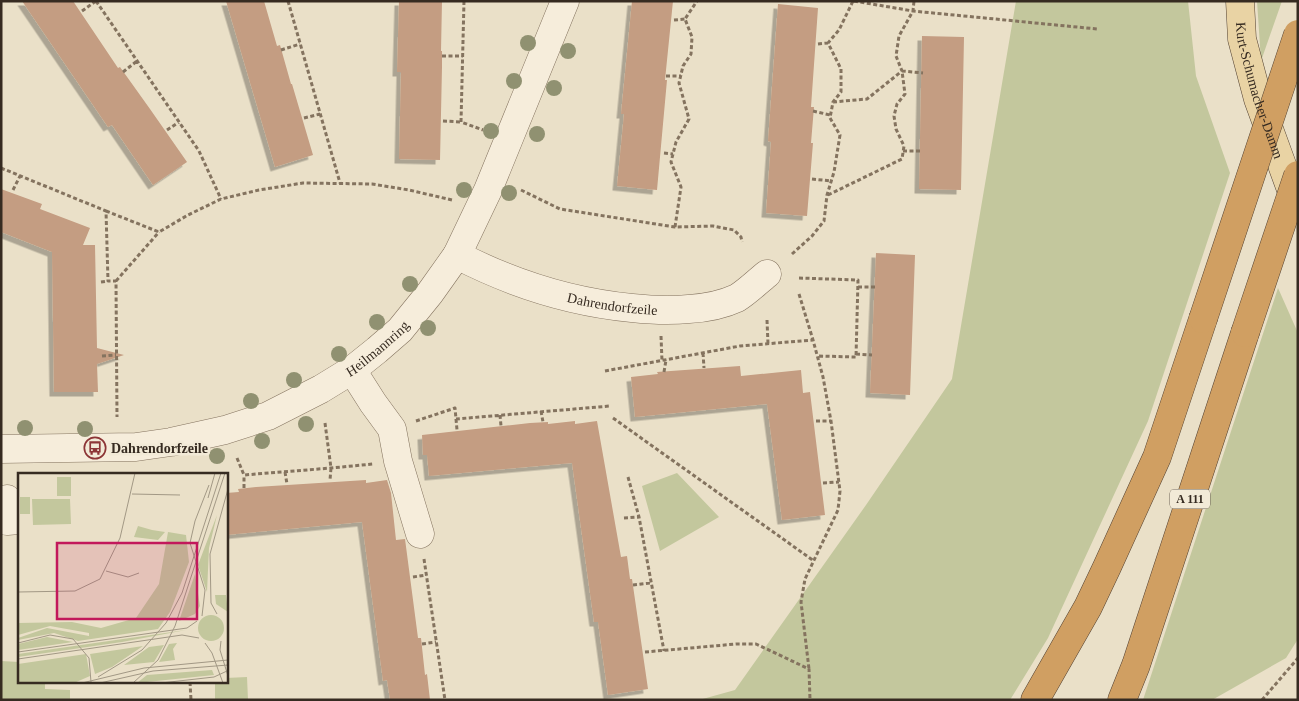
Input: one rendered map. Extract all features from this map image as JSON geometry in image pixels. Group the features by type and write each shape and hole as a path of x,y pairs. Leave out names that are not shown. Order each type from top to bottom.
{"highway":[{"path":"1035,700 1088,607 1157,456 1298,34"},
{"name":"A 111","path":"1122,700 1136,664 1298,175"}],"main road":[{"name":"Kurt-Schumacher-Damm","path":"1240,1 1242,39 1258,98 1298,206"}],"street":[{"name":"Heilmannring","path":"1,449 136,447 171,442 225,430 268,416 321,389 352,370 400,330 457,255 488,190 565,1"},
{"name":"Dahrendorfzeile","path":"457,255 480,267 515,281 567,298 607,306 660,311 709,307 737,298 767,274"},
{"path":"352,370 392,429 398,461 420,534"}],"path":[{"path":"82,12 96,1 199,150 221,199"},
{"path":"288,1 340,183"},
{"path":"461,122 464,1"},
{"path":"685,19 697,1"},
{"path":"818,44 828,43 839,30 854,1 913,11 1097,29"},
{"path":"828,196 902,159 904,146 896,129 894,116 897,104 905,94 902,71 896,56 899,36 913,11 914,1"},
{"path":"674,20 685,19"},
{"path":"675,227 681,187 670,162 676,142 689,119 680,82 683,66 691,54 692,37 685,19"},
{"path":"792,254 812,236 824,221 840,135 830,115 833,102 841,92 841,69 828,43"},
{"path":"281,50 300,44"},
{"path":"442,56 463,56"},
{"path":"123,72 137,61"},
{"path":"833,102 867,99 902,71 923,73"},
{"path":"666,76 681,76"},
{"path":"814,111 830,115"},
{"path":"304,118 320,114"},
{"path":"443,121 461,122 484,130"},
{"path":"167,130 179,122"},
{"path":"903,150 922,151"},
{"path":"664,153 673,154"},
{"path":"1,168 159,232"},
{"path":"13,190 20,176"},
{"path":"812,179 831,181"},
{"path":"117,417 116,281 159,232 221,199 280,186 340,183 372,184 452,200"},
{"path":"521,190 560,209 675,227 712,226 734,230 742,242"},
{"path":"106,211 108,281"},
{"path":"800,278 858,280 856,357 818,356"},
{"path":"101,282 116,281"},
{"path":"858,287 874,287"},
{"path":"799,294 814,340 832,420 840,491 838,510 805,579 801,602 809,669 810,700"},
{"path":"767,320 768,344"},
{"path":"661,329 664,372"},
{"path":"605,371 740,346 814,340"},
{"path":"703,353 704,368"},
{"path":"856,354 872,355"},
{"path":"102,356 116,355"},
{"path":"456,419 610,406"},
{"path":"392,429 455,408 457,430"},
{"path":"541,412 543,422"},
{"path":"500,415 501,426"},
{"path":"613,418 814,560"},
{"path":"816,421 832,420"},
{"path":"325,423 331,468 330,480"},
{"path":"237,458 244,475 244,488"},
{"path":"244,475 398,461"},
{"path":"285,472 287,484"},
{"path":"628,477 638,517 664,651"},
{"path":"823,483 839,482"},
{"path":"624,518 638,517"},
{"path":"420,534 445,700"},
{"path":"413,577 426,575"},
{"path":"633,585 651,583"},
{"path":"422,644 436,642"},
{"path":"645,652 756,644 809,669"},
{"path":"1262,700 1298,658"},
{"path":"190,684 191,700"}],"green space":[{"path":"1016,1 1188,1 1196,76 1230,173 1148,421 1048,638 1010,700 699,700 735,690 866,505 952,379"},
{"path":"1257,1 1282,1 1261,61"},
{"path":"1278,288 1298,333 1298,639 1286,658 1212,700 1143,700"},
{"path":"677,473 719,517 660,551 642,486"},
{"path":"1,661 18,662 18,684 45,684 45,689 70,690 70,700 1,700"},
{"path":"247,677 248,700 215,700 215,684 228,684 228,678"}],"building":[{"path":"22,1 73,1 118,68 120,67 187,162 153,185 112,125 108,127"},
{"path":"226,1 264,1 277,46 280,45 313,155 275,167"},
{"path":"399,1 442,1 440,160 399,159 401,72 397,72"},
{"path":"632,1 673,1 657,190 617,186 624,114 621,114"},
{"path":"778,4 818,8 811,107 814,107 811,143 813,143 807,216 766,213 771,142 768,141"},
{"path":"922,36 964,37 961,190 919,189"},
{"path":"1,189 42,204 40,209 90,228 83,245 95,245 97,348 124,355 97,364 98,392 54,392 52,252 1,232"},
{"path":"876,253 915,255 910,395 870,393"},
{"path":"740,366 741,376 801,370 803,393 810,392 825,515 782,520 767,404 635,417 631,377 658,374 657,372"},
{"path":"575,421 575,424 597,421 621,557 627,556 630,579 632,579 648,689 608,695 598,622 594,622 572,463 429,476 427,455 423,455 422,435 530,423 548,422 548,424"},
{"path":"366,480 366,483 387,480 391,493 396,540 405,539 418,638 421,638 430,700 390,700 387,680 383,681 362,522 228,535 228,493 239,492 238,489"}],"place":[{"name":"Dahrendorfzeile","path":"95,448"}]}
